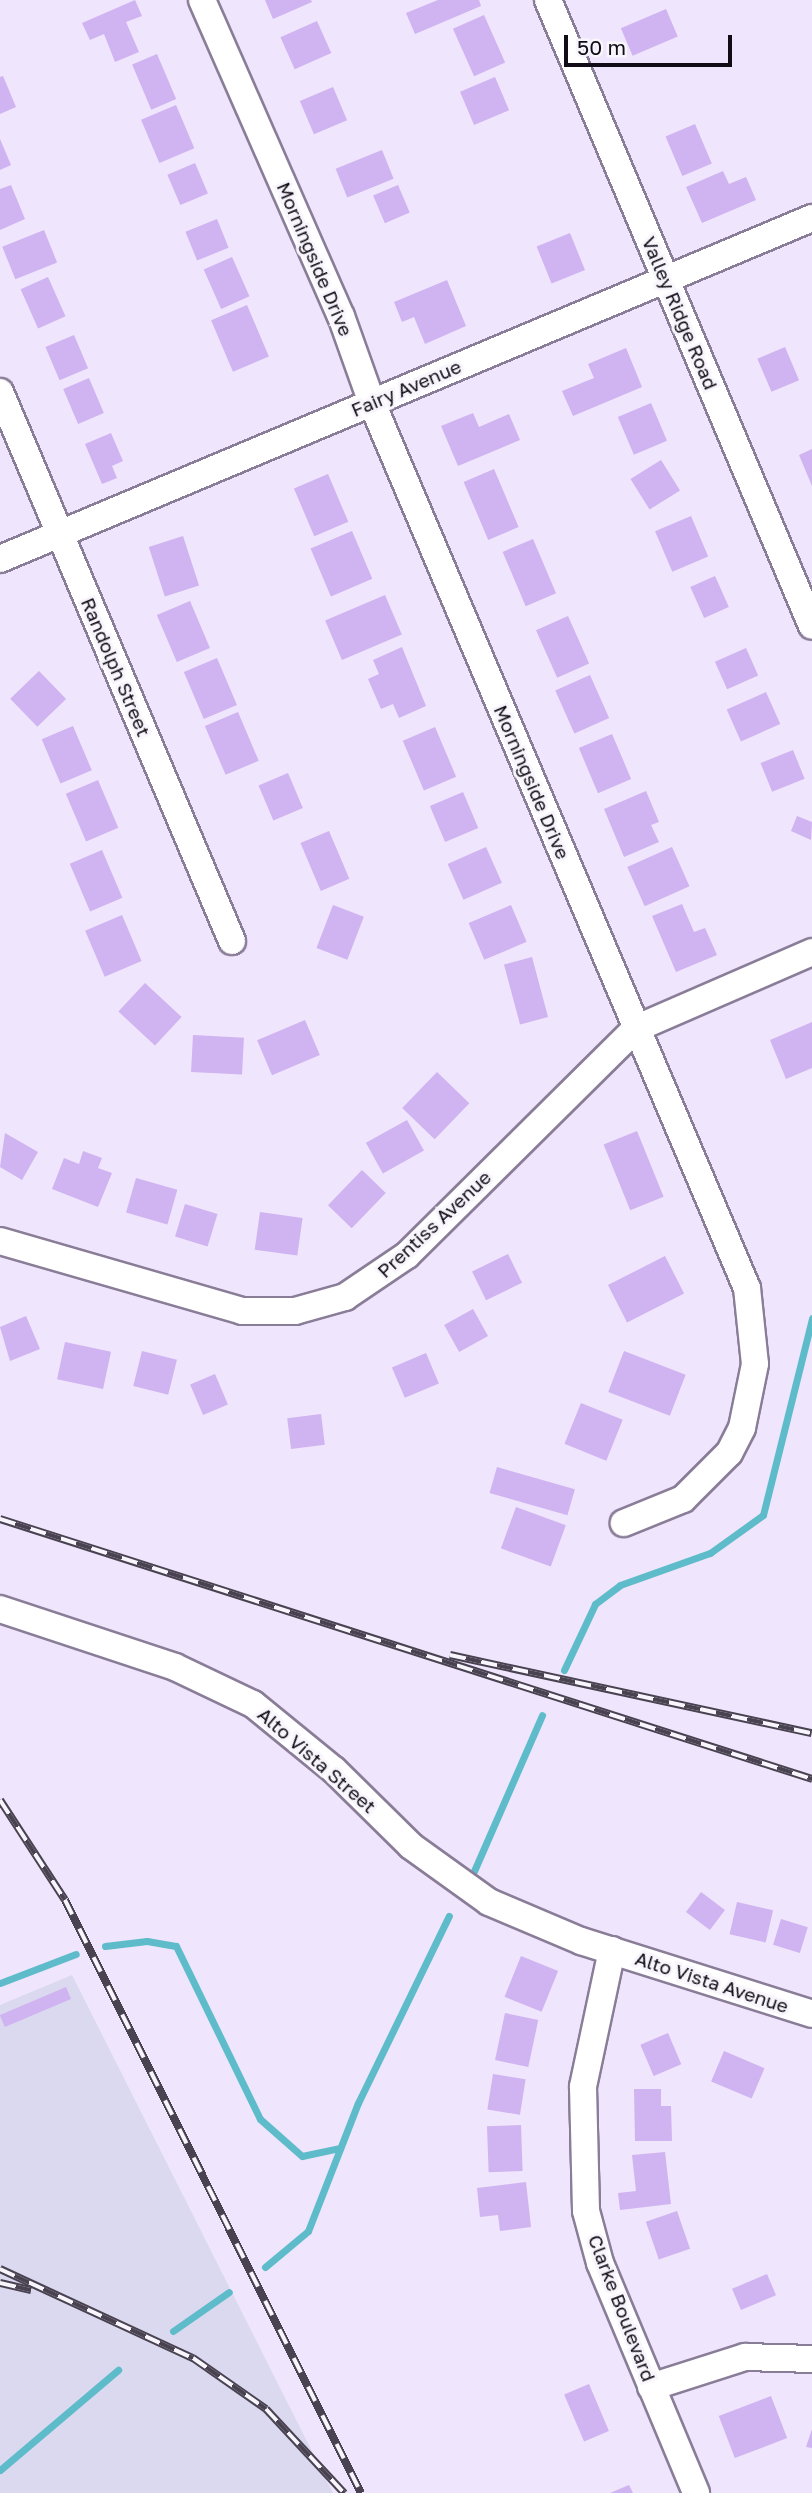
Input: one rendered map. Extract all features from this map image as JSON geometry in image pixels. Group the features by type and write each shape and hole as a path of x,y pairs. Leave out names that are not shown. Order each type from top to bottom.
{"street":[{"name":"Morningside Drive","path":"202,0 341,316 372,402 635,1029 742,1276 755,1327 755,1364 742,1427 708,1478 674,1504 624,1523"},
{"name":"Valley Ridge Road","path":"548,0 812,626"},
{"name":"Fairy Avenue","path":"0,559 812,218"},
{"name":"Randolph Street","path":"0,392 232,941"},
{"name":"Prentiss Avenue","path":"0,1241 215,1307 268,1312 321,1305 368,1286 398,1263 635,1029 812,952"},
{"name":"Alto Vista Street","path":"0,1609 228,1690 277,1720 461,1885 612,1950"},
{"name":"Alto Vista Avenue","path":"612,1950 812,2014"},
{"name":"Clarke Boulevard","path":"612,1950 587,2061 580,2144 586,2211 600,2263 696,2493"},
{"path":"651,2387 745,2357 812,2359"}],"shaded area":[{"path":"72,1975 333,2493 0,2493 0,2005"}],"building":[{"path":"135,0 142,16 126,22 139,52 115,62 104,34 90,40 82,23"},
{"path":"265,0 311,0 312,2 273,19"},
{"path":"438,0 479,0 481,6 415,34 406,13"},
{"path":"666,9 678,37 633,56 621,28"},
{"path":"484,15 505,63 474,76 453,29"},
{"path":"317,21 331,53 295,69 280,37"},
{"path":"157,54 176,99 151,110 132,65"},
{"path":"3,76 16,107 0,114 0,77"},
{"path":"495,77 509,110 474,125 460,92"},
{"path":"333,87 347,120 314,134 300,101"},
{"path":"176,105 194,148 159,163 141,120"},
{"path":"695,124 712,164 682,176 666,137"},
{"path":"0,139 11,165 0,170"},
{"path":"382,150 394,179 347,197 336,169"},
{"path":"195,163 208,193 180,205 167,175"},
{"path":"723,171 729,184 746,177 756,200 702,223 686,187"},
{"path":"11,185 25,219 0,230 0,189"},
{"path":"398,185 410,213 385,223 373,196"},
{"path":"217,219 229,248 197,260 185,232"},
{"path":"44,230 57,262 15,279 2,247"},
{"path":"570,233 585,270 552,284 537,246"},
{"path":"232,257 249,296 221,309 204,270"},
{"path":"48,277 65,316 38,328 21,289"},
{"path":"447,280 466,326 425,344 414,317 402,322 394,302"},
{"path":"247,305 269,357 233,372 211,320"},
{"path":"74,335 88,368 60,380 45,347"},
{"path":"785,347 799,380 771,392 757,359"},
{"path":"626,348 642,387 573,416 562,391 594,378 588,364"},
{"path":"89,378 104,413 78,424 63,389"},
{"path":"651,403 667,441 634,455 618,417"},
{"path":"473,413 479,427 509,414 520,440 458,466 441,426"},
{"path":"111,433 123,461 112,466 117,478 102,484 85,444"},
{"path":"812,449 812,486 799,455"},
{"path":"661,460 680,491 650,510 630,479"},
{"path":"494,469 519,527 488,540 464,482"},
{"path":"328,474 348,522 314,536 294,488"},
{"path":"691,516 708,557 672,572 655,531"},
{"path":"352,531 372,579 331,596 311,549"},
{"path":"183,536 199,585 165,597 149,547"},
{"path":"533,539 556,593 526,606 503,552"},
{"path":"715,576 729,607 704,618 690,587"},
{"path":"385,595 402,635 342,660 325,620"},
{"path":"190,601 210,648 177,662 157,615"},
{"path":"568,616 589,664 557,678 536,630"},
{"path":"402,647 426,706 399,718 393,704 381,709 368,679 379,674 373,660"},
{"path":"746,648 758,675 727,689 715,662"},
{"path":"217,658 237,705 204,719 184,672"},
{"path":"39,671 66,699 37,727 10,699"},
{"path":"590,675 609,718 574,733 555,690"},
{"path":"766,692 780,724 741,741 727,709"},
{"path":"238,712 259,761 226,775 205,726"},
{"path":"73,726 92,770 60,783 42,739"},
{"path":"435,727 456,777 424,790 403,741"},
{"path":"612,734 631,779 598,793 579,748"},
{"path":"793,750 805,779 772,792 761,763"},
{"path":"288,773 303,808 273,820 259,786"},
{"path":"98,780 118,828 86,842 66,794"},
{"path":"646,791 659,822 651,825 659,842 624,857 604,809"},
{"path":"463,792 478,828 445,842 430,806"},
{"path":"797,816 812,822 811,840 791,831"},
{"path":"329,831 349,879 321,891 300,843"},
{"path":"486,847 502,883 463,900 448,864"},
{"path":"672,847 689,886 645,906 627,867"},
{"path":"102,850 122,898 90,912 70,864"},
{"path":"682,904 694,932 705,928 717,955 676,972 652,916"},
{"path":"333,905 364,917 347,960 317,948"},
{"path":"511,905 527,942 484,960 469,923"},
{"path":"122,915 142,961 105,977 85,931"},
{"path":"532,957 548,1017 520,1024 504,965"},
{"path":"145,983 182,1017 155,1046 118,1012"},
{"path":"305,1020 320,1055 272,1075 257,1040"},
{"path":"812,1022 812,1068 786,1079 770,1040"},
{"path":"193,1035 244,1038 242,1075 191,1072"},
{"path":"437,1072 469,1103 435,1139 402,1108"},
{"path":"407,1120 424,1151 383,1173 366,1143"},
{"path":"637,1131 664,1197 630,1210 604,1144"},
{"path":"5,1133 38,1152 22,1180 0,1167"},
{"path":"83,1151 102,1158 98,1168 112,1173 98,1207 52,1189 64,1158 79,1164"},
{"path":"362,1170 386,1193 352,1228 328,1205"},
{"path":"136,1178 177,1190 167,1224 126,1213"},
{"path":"185,1204 218,1214 208,1246 175,1237"},
{"path":"260,1212 303,1218 297,1256 255,1250"},
{"path":"508,1254 522,1283 486,1300 472,1272"},
{"path":"665,1256 684,1293 627,1322 608,1285"},
{"path":"473,1309 488,1336 459,1352 444,1325"},
{"path":"26,1316 40,1349 10,1361 0,1327"},
{"path":"65,1342 111,1352 103,1389 57,1379"},
{"path":"142,1351 177,1360 168,1395 133,1386"},
{"path":"624,1351 686,1375 670,1416 608,1392"},
{"path":"426,1353 439,1383 405,1398 392,1367"},
{"path":"215,1374 228,1404 203,1415 190,1385"},
{"path":"581,1403 623,1420 606,1461 565,1444"},
{"path":"321,1414 325,1445 291,1449 287,1418"},
{"path":"497,1467 575,1489 567,1515 490,1493"},
{"path":"516,1507 566,1525 551,1566 501,1548"},
{"path":"701,1892 725,1910 710,1930 686,1912"},
{"path":"737,1902 773,1910 766,1942 730,1934"},
{"path":"781,1919 808,1927 800,1953 773,1945"},
{"path":"521,1956 558,1971 542,2012 505,1997"},
{"path":"66,1987 71,1999 5,2027 0,2015"},
{"path":"505,2013 538,2020 528,2067 495,2060"},
{"path":"668,2033 681,2064 654,2076 640,2045"},
{"path":"724,2051 765,2068 752,2099 711,2081"},
{"path":"493,2074 526,2079 520,2115 487,2110"},
{"path":"634,2089 661,2089 661,2106 671,2106 672,2141 635,2141"},
{"path":"521,2125 523,2171 489,2172 487,2126"},
{"path":"665,2152 671,2204 620,2210 618,2193 636,2191 632,2155"},
{"path":"526,2182 531,2227 500,2231 498,2215 480,2217 477,2188"},
{"path":"677,2211 690,2249 659,2260 646,2222"},
{"path":"767,2274 776,2295 741,2310 732,2289"},
{"path":"589,2384 609,2431 584,2441 564,2395"},
{"path":"771,2396 787,2438 735,2458 719,2416"},
{"path":"812,2429 812,2448 806,2447"},
{"path":"629,2485 633,2493 610,2493"}],"waterway":[{"path":"564,1670 595,1604 620,1585 710,1553 763,1515 812,1318"},
{"path":"474,1871 542,1715"},
{"path":"265,2267 308,2231 358,2103 449,1916"},
{"path":"105,1946 147,1941 176,1946 260,2119 302,2156 340,2148"},
{"path":"0,1983 76,1954"},
{"path":"173,2331 229,2292"},
{"path":"0,2470 118,2370"}],"railway":[{"path":"0,1519 812,1779"},
{"path":"450,1655 812,1733"},
{"path":"0,1800 65,1900 361,2493"},
{"path":"0,2269 193,2358 266,2409 344,2493"},
{"path":"0,2283 31,2290"}]}
